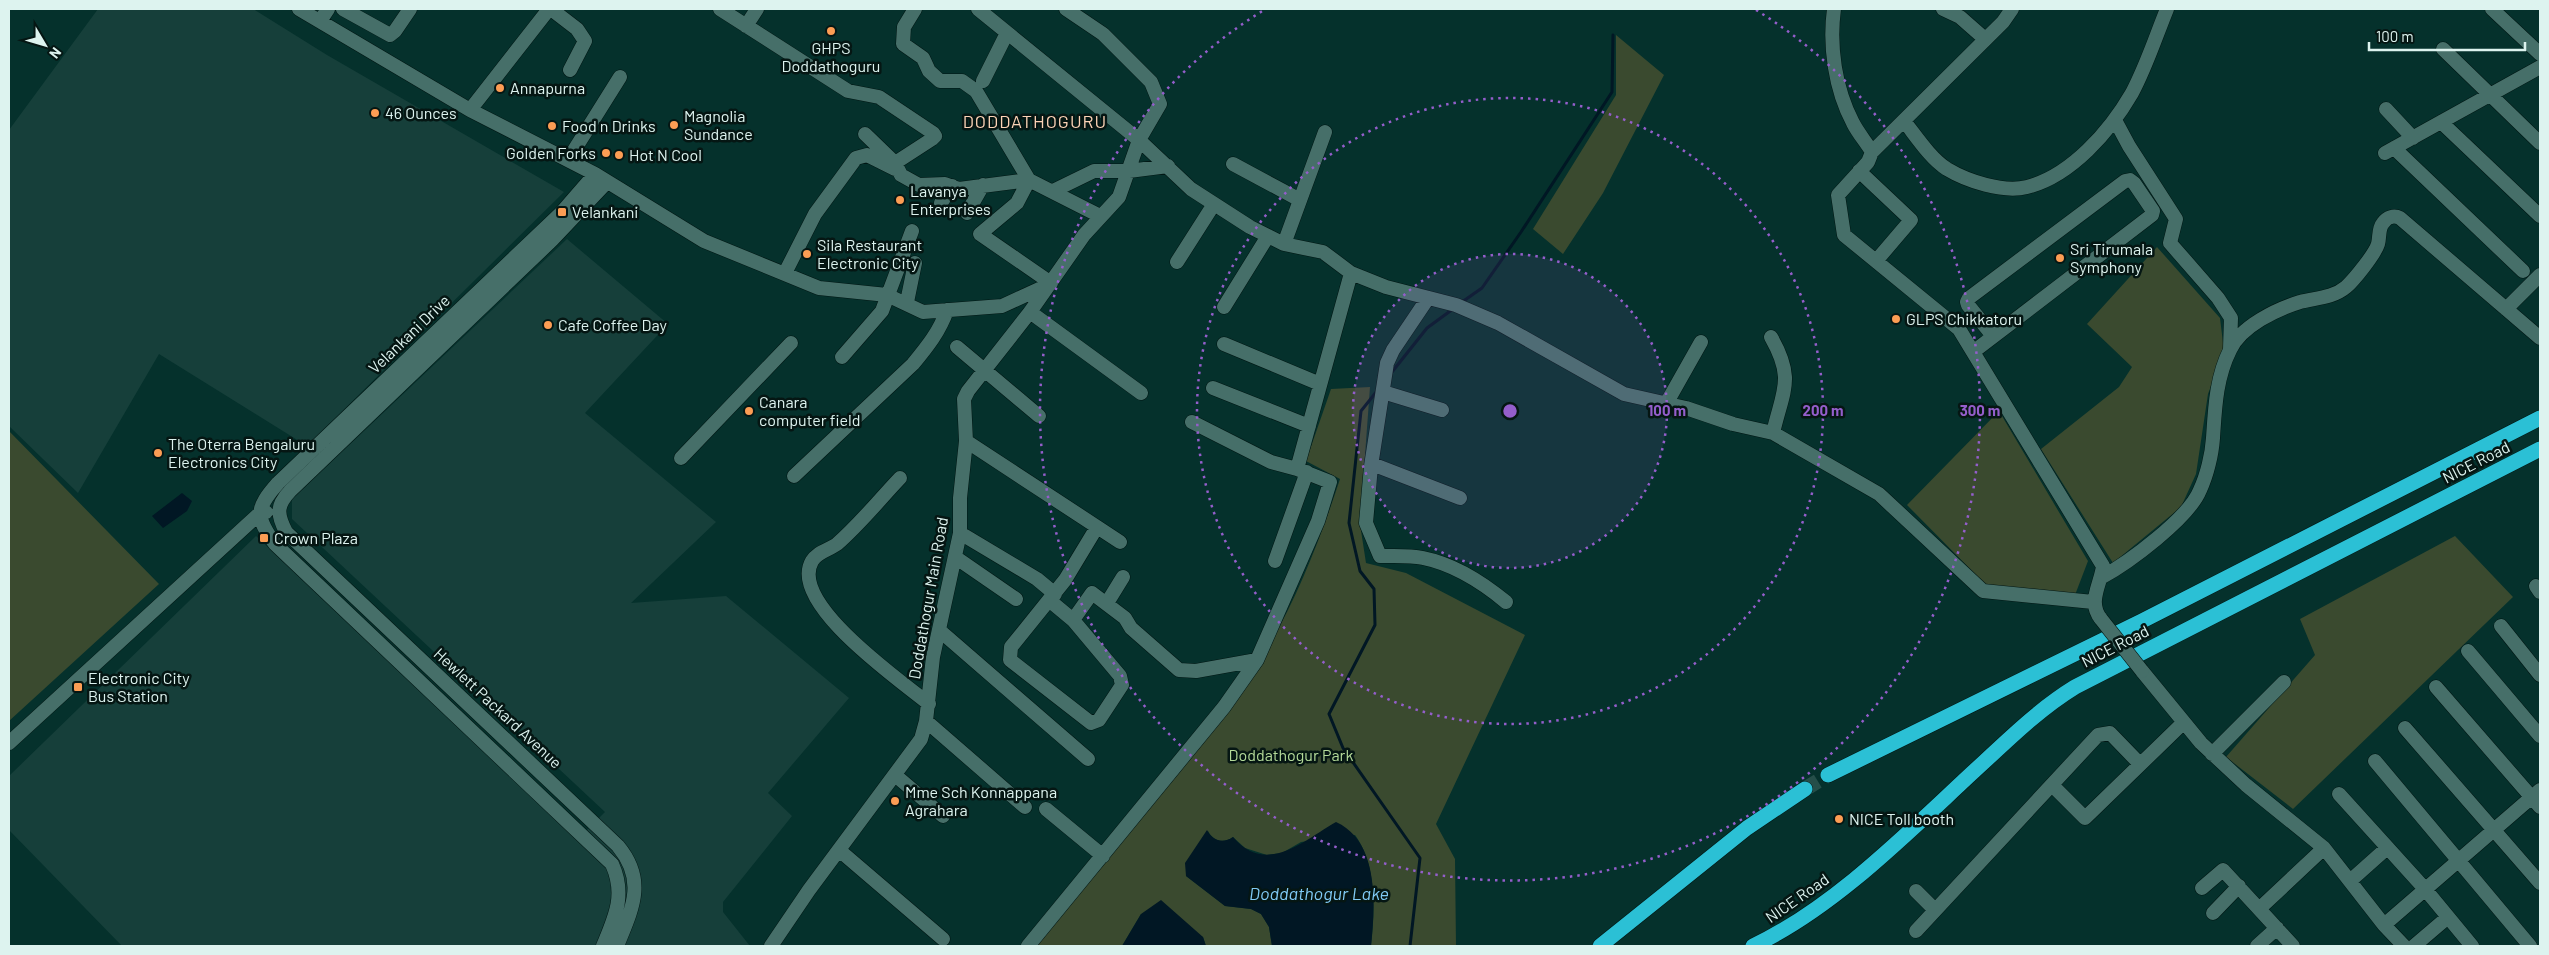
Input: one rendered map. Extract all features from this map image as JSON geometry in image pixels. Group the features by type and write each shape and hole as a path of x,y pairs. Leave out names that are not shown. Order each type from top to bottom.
{"highway":[{"name":"NICE Road","path":"1828,775 2142,621 2540,418"},
{"name":"NICE Road","path":"1753,946 1769,939 1823,903 1901,838 2038,712 2074,686 2540,449"},
{"path":"1600,946 1747,828 1805,789"}],"street":[{"path":"301,9 470,110 595,174 704,241 819,288 887,295 907,302 924,312 1002,306 1051,283"},
{"path":"320,21 328,9"},
{"path":"343,9 390,35 410,9"},
{"path":"470,110 550,9 577,29 585,42 570,70"},
{"path":"720,9 848,91 879,96 933,133 935,136 932,139 896,167"},
{"path":"746,26 757,9"},
{"path":"978,9 1139,140 1191,189 1250,228 1284,244 1323,252 1351,273 1386,287 1456,306 1498,323 1624,394 1773,433 1879,494 1983,591 2093,602"},
{"name":"Doddathogur Main Road","path":"771,946 921,739 929,704 933,657 960,533 960,498 966,441 964,399 983,369 1030,312 1084,235 1119,197 1139,140 1160,104 1151,82 1103,34 1066,9"},
{"path":"1834,9 1832,40 1842,96 1853,124 1872,152"},
{"path":"1942,9 1960,17 1986,39"},
{"path":"2012,9 1986,39 1872,152 1859,171 1838,195 1844,235 1959,329 2103,566 2102,577 2093,602 2094,612 2183,722 2212,754 2243,783 2324,848 2384,925 2404,946"},
{"path":"1904,121 1945,168 1962,176 2003,188 2026,188 2054,177 2082,154 2115,120 2133,91 2167,9"},
{"path":"2492,9 2540,54"},
{"path":"910,11 904,27 903,44 923,58 929,71 940,81 962,82 976,91 1030,180"},
{"path":"983,80 1007,33"},
{"path":"2443,49 2540,143"},
{"path":"2523,271 2390,151 2540,67"},
{"path":"568,160 620,76"},
{"path":"2386,109 2413,138"},
{"path":"2102,577 2120,567 2163,532 2185,512 2200,490 2213,440 2217,389 2230,349 2231,318 2218,298 2170,243 2176,219 2129,146 2115,120"},
{"path":"2441,122 2540,216"},
{"path":"1284,244 1324,132"},
{"path":"865,134 910,181 919,185 945,184 959,189 1030,180 1100,216"},
{"path":"785,273 815,214 856,158 866,155 896,167"},
{"path":"1233,164 1300,200"},
{"path":"1053,191 1094,171 1129,171 1168,166"},
{"path":"1859,171 1911,220 1876,261"},
{"name":"Velankani Drive","path":"260,519 267,496 278,483 559,214 595,174"},
{"path":"1030,180 1017,203 980,234 1051,283"},
{"path":"1970,348 2152,214 2153,210 2134,183 2130,180 2125,181 1969,298 1968,305 1990,332"},
{"name":"Velankani Drive","path":"280,513 281,501 290,491 552,240 607,182"},
{"path":"967,213 983,185"},
{"path":"941,203 952,186"},
{"path":"1176,262 1214,204"},
{"path":"2230,349 2250,327 2280,309 2335,294 2347,286 2375,250 2380,228 2384,221 2390,217 2400,218 2540,338"},
{"path":"842,357 882,311 912,231"},
{"path":"1224,307 1268,236"},
{"path":"907,302 915,263"},
{"path":"1275,561 1302,470 1309,426 1351,273"},
{"path":"2506,309 2540,274"},
{"path":"1428,298 1393,350 1388,363 1372,464 1366,523 1380,556 1423,558 1442,564 1485,585 1506,602"},
{"path":"794,476 913,364 930,344 943,323 947,310"},
{"path":"1030,312 1141,393"},
{"path":"1771,337 1783,357 1786,376 1773,433"},
{"path":"1666,404 1701,342"},
{"path":"681,458 791,343"},
{"path":"1224,344 1320,384"},
{"path":"957,347 1039,416"},
{"path":"1213,388 1309,426"},
{"path":"1383,392 1442,410"},
{"path":"1028,946 1224,707 1257,660 1318,521 1330,482 1302,470 1270,462 1192,422"},
{"path":"966,441 1120,542"},
{"path":"1372,464 1460,498"},
{"path":"900,478 838,543 814,558 808,573 809,582 837,628 929,704"},
{"path":"9,743 260,519 280,513"},
{"name":"Hewlett Packard Avenue","path":"280,513 286,532 627,857 634,871 634,898 632,911 617,946"},
{"name":"Hewlett Packard Avenue","path":"260,519 275,544 612,864"},
{"path":"960,533 1037,580 1052,597 1073,620 1120,676 1122,685 1099,720 1091,723 1010,660 1010,647 1052,597 1097,527"},
{"path":"955,557 1016,599"},
{"path":"1107,603 1124,576"},
{"path":"1073,620 1092,593 1125,618 1131,628 1178,670 1196,671 1257,660"},
{"path":"2501,626 2540,676"},
{"path":"939,630 1088,758"},
{"path":"2468,651 2540,736"},
{"path":"2212,754 2284,682"},
{"path":"2384,925 2493,830 2537,798 2436,687"},
{"path":"926,721 1025,808"},
{"path":"2052,785 2085,818 2183,722"},
{"path":"2405,728 2540,883"},
{"path":"1916,931 2098,735 2104,732 2110,733 2140,764"},
{"path":"2375,761 2530,946"},
{"path":"895,774 943,816"},
{"path":"2339,794 2425,889 2472,946"},
{"path":"1046,809 1103,856"},
{"path":"2259,908 2324,848"},
{"path":"2350,881 2387,848"},
{"path":"839,850 943,940"},
{"path":"603,946 620,902 618,877 612,864 627,857"},
{"path":"2202,888 2223,870 2293,946"},
{"path":"2213,913 2239,886"},
{"path":"1916,891 1936,910"},
{"path":"2414,946 2448,917"},
{"path":"2257,946 2277,928"}],"shaded area":[{"name":"Velankani","path":"98,9 253,9 327,55 564,192 307,446 159,354 78,493 9,426 9,130"},
{"path":"567,239 668,324 585,413 716,522 631,603 726,596 849,698 768,793 792,816 723,902 723,912 750,946 122,946 9,830 9,776 256,536 579,838 605,812 292,519 292,499"}],"green space":[{"path":"1616,35 1664,75 1603,193 1563,254 1533,229 1616,95"},
{"path":"2157,247 2220,318 2224,351 2208,394 2196,474 2181,507 2113,563 2041,449 2119,387 2132,367 2087,324"},
{"name":"Doddathogur Park","path":"1370,387 1360,524 1366,563 1406,573 1525,635 1436,824 1455,859 1456,946 1371,946 1373,889 1371,874 1362,847 1355,835 1301,842 1282,853 1267,855 1245,848 1233,837 1222,841 1215,839 1208,831 1186,876 1225,906 1251,909 1261,914 1269,927 1272,946 1206,946 1203,937 1141,914 1122,946 1034,946 1254,671 1268,648 1303,578 1323,529 1340,479 1306,461 1331,389"},
{"path":"1999,411 2088,561 2075,595 1986,585 1907,505"},
{"path":"9,431 159,584 9,721"},
{"path":"2455,536 2513,597 2293,809 2226,757 2315,655 2300,619"}],"water":[{"path":"182,493 192,501 187,511 163,528 152,516"},
{"name":"Doddathogur Lake","path":"1336,822 1350,831 1361,844 1372,876 1373,913 1371,946 1272,946 1269,927 1261,914 1251,909 1225,906 1186,876 1185,863 1207,830 1215,839 1222,841 1233,837 1246,848 1258,854 1271,854 1298,845"},
{"path":"1161,900 1203,937 1206,946 1122,946 1141,914"}],"waterway":[{"path":"1462,302 1482,288 1521,232 1612,92 1613,35"},
{"path":"1392,372 1427,328 1453,309"},
{"path":"1377,391 1361,411 1349,523 1360,571 1374,589 1375,625 1329,714 1343,748 1420,858 1410,946"}],"tunnel":[{"path":"1805,789 1828,775"}],"place":[{"name":"GHPS Doddathoguru","path":"831,31"},
{"name":"Annapurna","path":"500,88"},
{"name":"46 Ounces","path":"375,113"},
{"name":"Magnolia Sundance","path":"674,125"},
{"name":"Food n Drinks","path":"552,126"},
{"name":"Golden Forks","path":"606,153"},
{"name":"Hot N Cool","path":"619,155"},
{"name":"Lavanya Enterprises","path":"900,200"},
{"name":"Velankani","path":"562,212"},
{"name":"Sila Restaurant Electronic City","path":"807,254"},
{"name":"Sri Tirumala Symphony","path":"2060,258"},
{"name":"GLPS Chikkatoru","path":"1896,319"},
{"name":"Cafe Coffee Day","path":"548,325"},
{"name":"Canara computer field","path":"749,411"},
{"name":"The Oterra Bengaluru Electronics City","path":"158,453"},
{"name":"Crown Plaza","path":"264,538"},
{"name":"Electronic City Bus Station","path":"78,687"},
{"name":"Mme Sch Konnappana Agrahara","path":"895,801"},
{"name":"NICE Toll booth","path":"1839,819"}],"district":[{"name":"DODDATHOGURU","path":"1035,122"}]}
